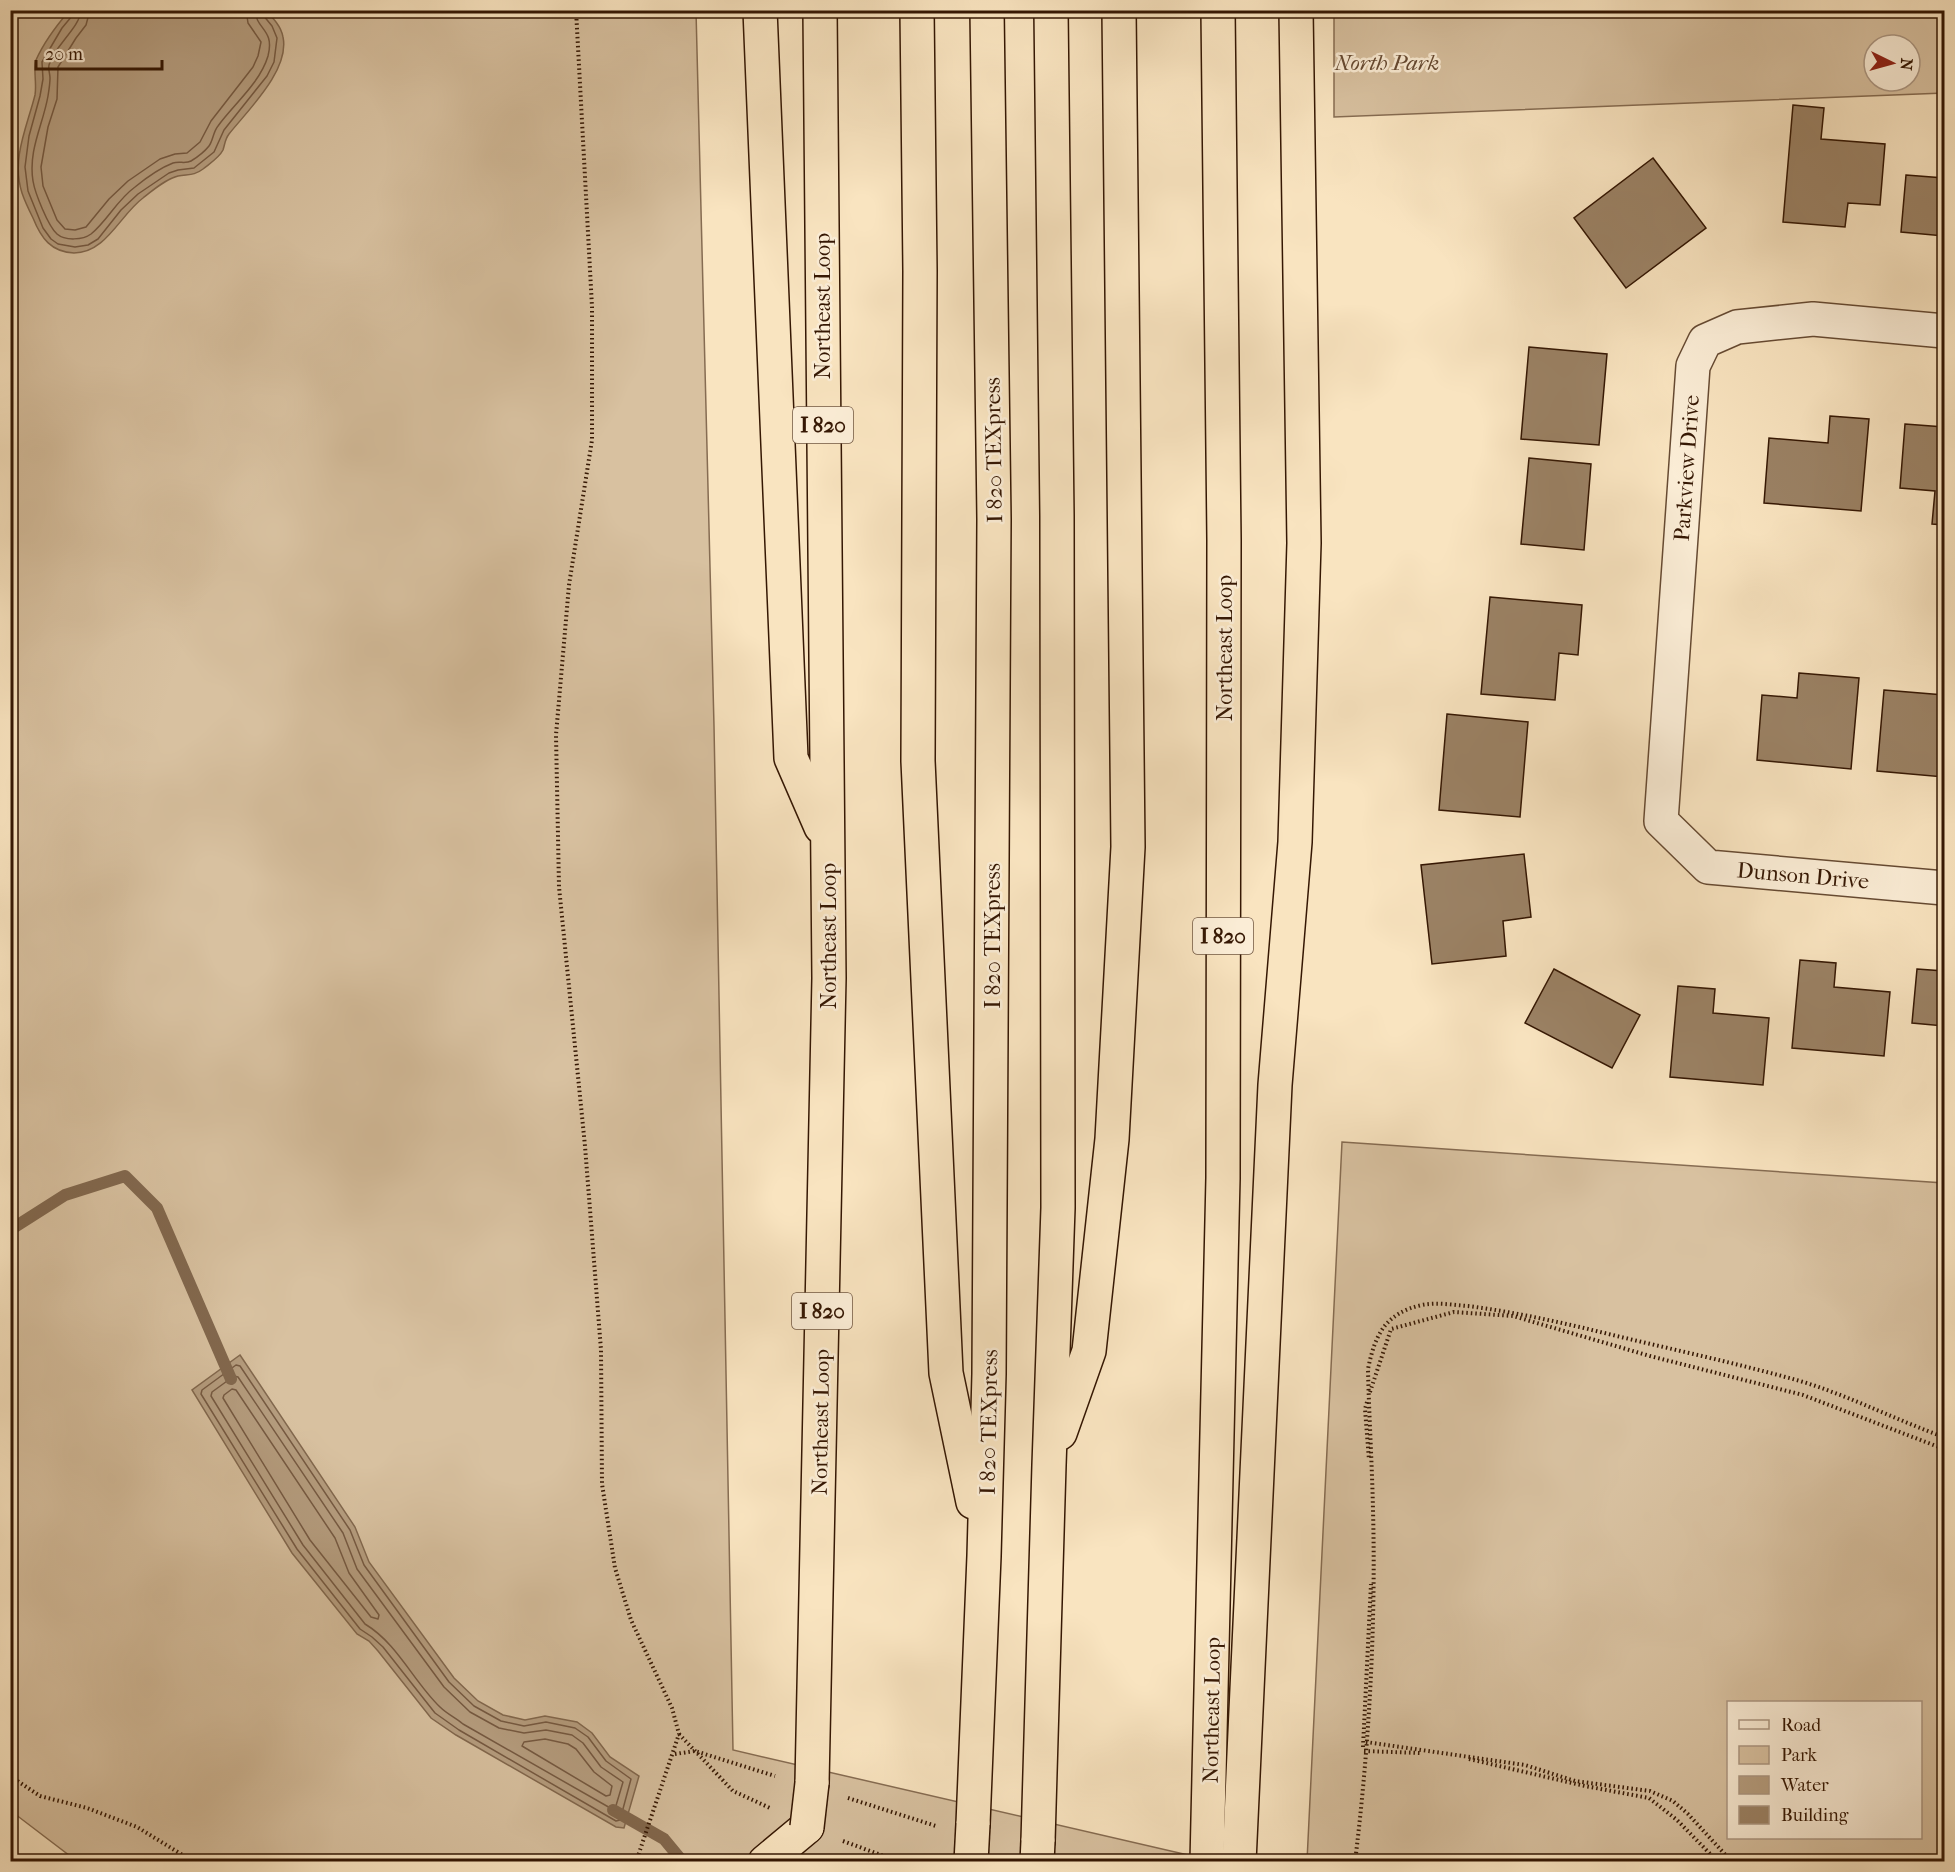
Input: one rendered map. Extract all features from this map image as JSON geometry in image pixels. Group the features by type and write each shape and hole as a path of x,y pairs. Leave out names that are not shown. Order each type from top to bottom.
{"highway":[{"path":"760,10 791,758 826,839"},
{"name":"Northeast Loop","path":"805,1862 812,1783 829,978 820,10"},
{"path":"917,10 920,271 918,761 946,1373 984,1556"},
{"name":"I 820 TEXpress","path":"971,1862 960,1827 984,1556 989,1362 994,519 987,10"},
{"path":"1038,1851 1059,1208 1057,516 1051,10"},
{"path":"1049,1465 1089,1351 1112,1139 1128,847 1119,10"},
{"name":"Northeast Loop","path":"1207,1862 1223,1178 1224,540 1218,10"},
{"path":"1239,1862 1275,1085 1295,842 1304,543 1296,10"},
{"path":"765,1862 807,1827"}],"street":[{"name":"Parkview Drive","path":"1674,834 1661,821 1693,366 1706,341 1737,327 1814,319 1944,331"},
{"name":"Dunson Drive","path":"1674,834 1708,867 1944,888"}],"path":[{"path":"576,10 592,308 592,440 569,585 556,735 559,887 585,1146 601,1350 602,1484 615,1568 631,1620 672,1708 679,1734 636,1862"},
{"path":"1354,1862 1361,1816 1373,1612 1373,1512 1368,1369 1372,1346 1381,1328 1397,1315 1422,1305 1443,1304 1496,1309 1545,1319 1801,1382 1843,1396 1944,1437"},
{"path":"1354,1862 1359,1822 1372,1556 1370,1476 1365,1409 1391,1329 1454,1312 1513,1316 1650,1356 1803,1395 1944,1449"},
{"path":"1366,1742 1525,1765 1575,1781 1650,1791 1673,1801 1688,1814 1731,1862"},
{"path":"673,1756 696,1751 778,1776"},
{"path":"1363,1751 1425,1753 1469,1759 1585,1786 1649,1798 1677,1820 1718,1862"},
{"path":"10,1776 40,1796 87,1808 137,1827 194,1862"},
{"path":"845,1798 960,1827"}],"green space":[{"path":"10,11 696,11 714,726 733,1750 1214,1861 78,1862 11,1811"},
{"name":"North Park","path":"1334,11 1944,11 1944,93 1334,117"},
{"path":"1342,1142 1944,1183 1944,1861 1307,1861"}],"water":[{"path":"69,11 266,11 274,19 283,37 280,63 274,76 228,136 223,150 216,158 197,173 173,177 160,185 135,205 104,240 95,247 74,253 59,250 43,238 22,193 18,168 21,143 35,95 36,60 51,34"},
{"path":"240,1355 355,1527 369,1562 454,1678 478,1701 503,1715 525,1720 545,1716 577,1722 592,1733 610,1757 639,1776 624,1828 616,1827 456,1735 431,1718 378,1651 369,1641 357,1634 292,1553 192,1390"}],"building":[{"path":"1793,105 1824,108 1821,139 1885,144 1880,205 1848,203 1845,227 1783,222"},
{"path":"1653,158 1706,228 1626,288 1574,218"},
{"path":"1906,175 1944,178 1944,236 1901,232"},
{"path":"1529,347 1607,354 1599,445 1521,439"},
{"path":"1830,416 1869,419 1861,511 1764,503 1769,438 1828,443"},
{"path":"1905,424 1944,427 1944,525 1932,524 1935,491 1900,488"},
{"path":"1529,458 1591,464 1584,550 1521,544"},
{"path":"1490,597 1582,605 1578,655 1559,653 1555,700 1481,694"},
{"path":"1799,673 1859,678 1851,769 1757,760 1762,695 1797,698"},
{"path":"1884,690 1944,695 1944,777 1877,771"},
{"path":"1447,714 1528,722 1520,817 1439,810"},
{"path":"1524,854 1531,917 1503,921 1506,956 1432,964 1421,865"},
{"path":"1800,960 1836,963 1834,987 1890,992 1884,1056 1792,1048"},
{"path":"1554,969 1640,1015 1612,1068 1525,1023"},
{"path":"1917,969 1944,971 1944,1026 1912,1023"},
{"path":"1678,986 1715,989 1713,1013 1769,1018 1763,1085 1670,1077"}],"waterway":[{"path":"10,1230 65,1195 125,1176 157,1208 231,1379"},
{"path":"613,1810 664,1839 683,1862"}]}
